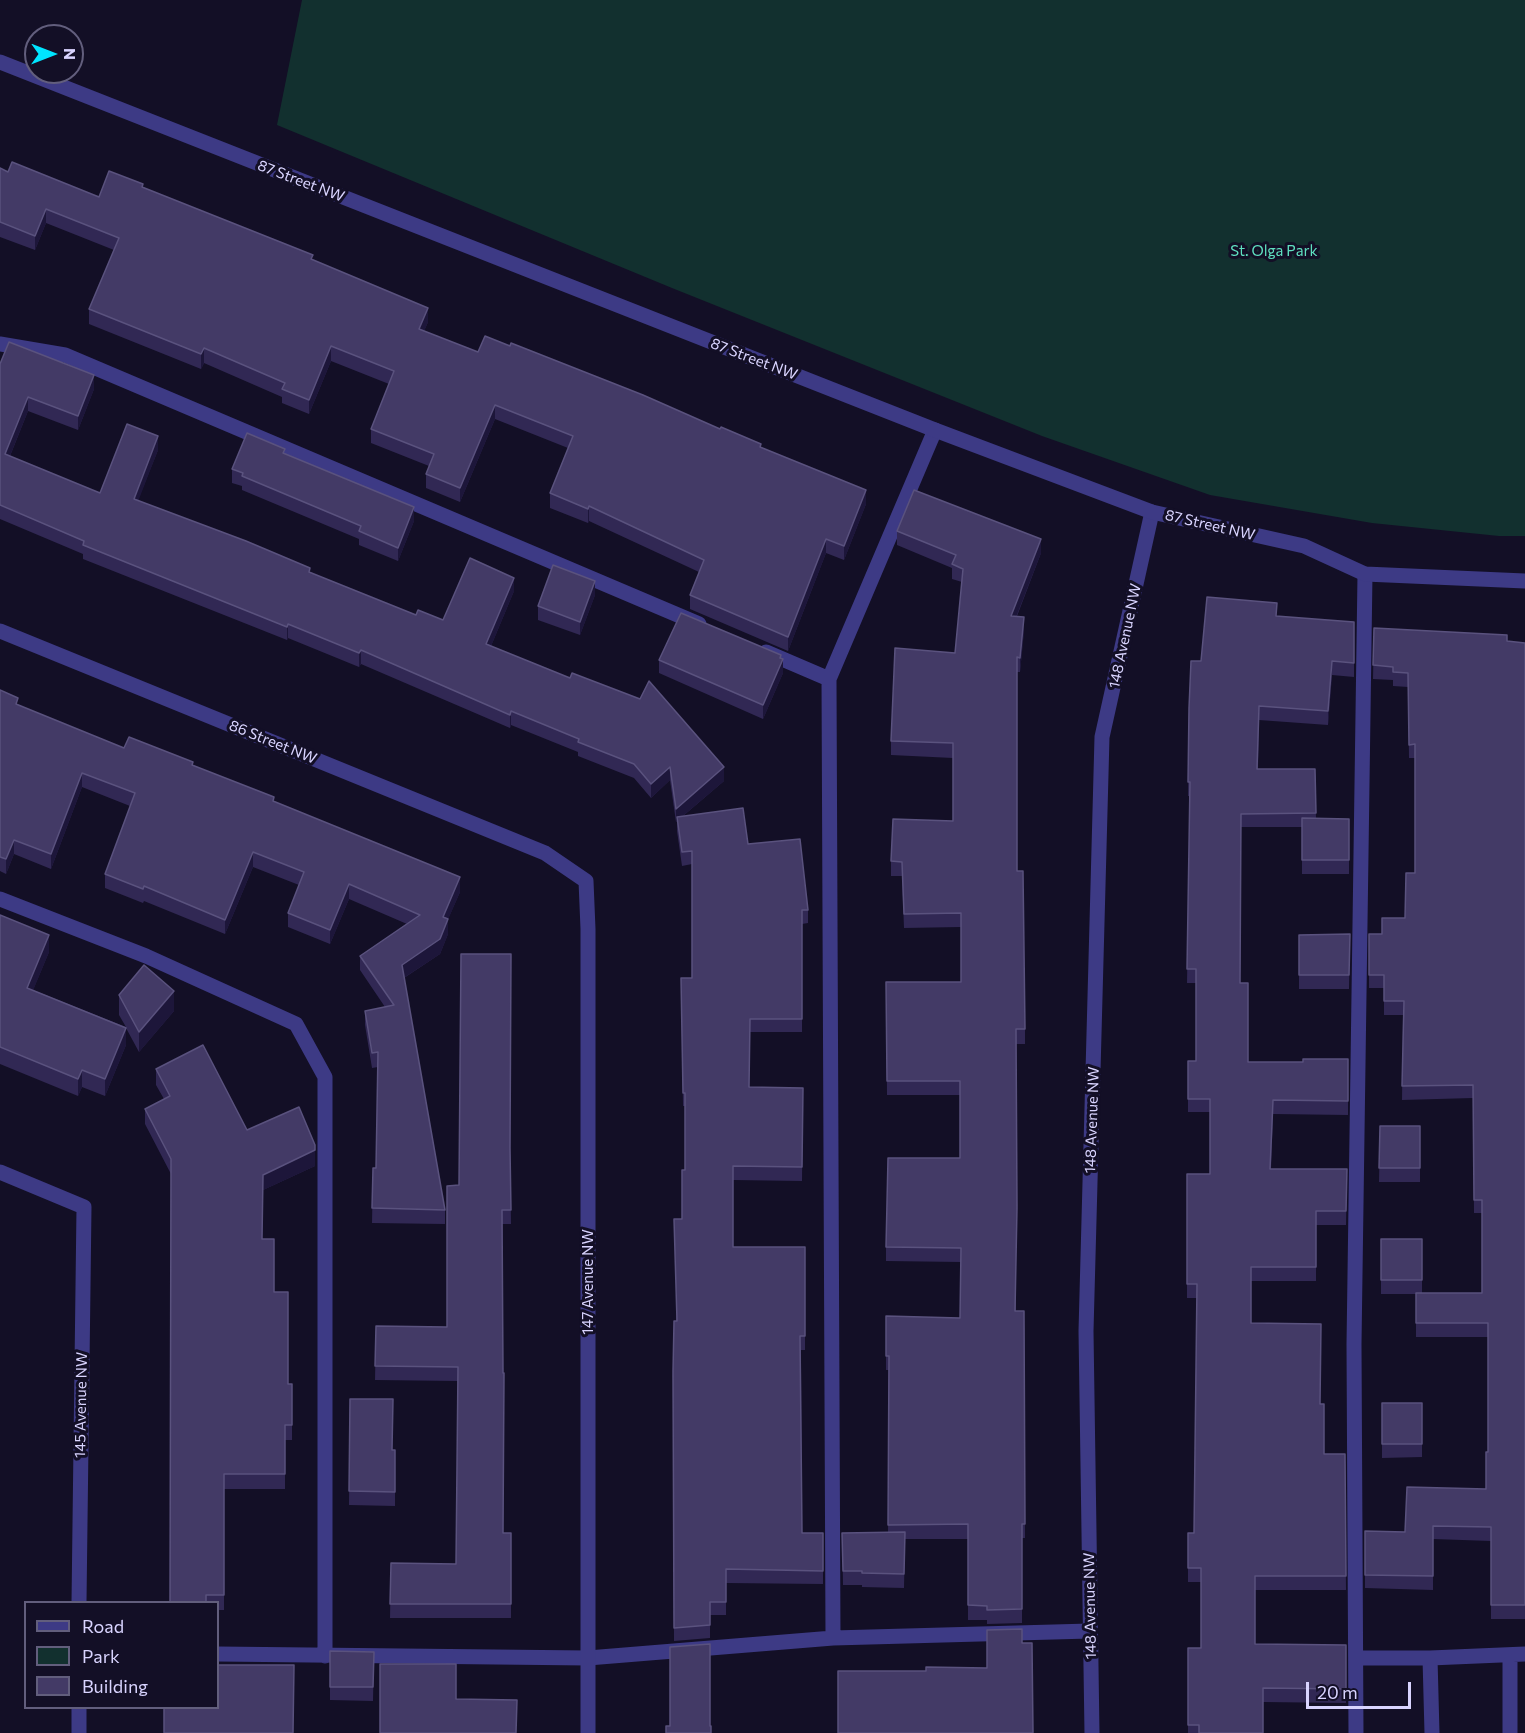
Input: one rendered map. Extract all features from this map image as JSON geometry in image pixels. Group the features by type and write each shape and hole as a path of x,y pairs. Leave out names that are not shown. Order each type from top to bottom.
{"street":[{"name":"87 Street NW","path":"0,62 934,430 1152,512 1304,546 1365,574 1525,581"},
{"path":"0,344 65,355 709,628"},
{"path":"832,1638 829,679 934,430"},
{"name":"148 Avenue NW","path":"1092,1733 1086,1331 1102,737 1152,512"},
{"path":"1356,1733 1354,1344 1365,574"},
{"name":"86 Street NW","path":"0,631 545,853"},
{"path":"753,646 829,679"},
{"name":"147 Avenue NW","path":"545,853 586,881 588,929 588,1733"},
{"path":"0,899 146,956 296,1024 325,1077 325,1656"},
{"name":"145 Avenue NW","path":"0,1172 84,1207 80,1601"},
{"path":"219,1654 588,1658 832,1638 1090,1631"},
{"path":"1356,1658 1517,1655 1510,1733"},
{"path":"1430,1658 1432,1733"},
{"path":"79,1709 79,1733"}],"green space":[{"name":"St. Olga Park","path":"302,0 1525,0 1525,536 1499,536 1372,523 1210,495 1042,436 672,288 277,125"}],"building":[{"path":"12,162 99,197 109,171 143,184 142,187 313,255 311,259 428,308 419,329 478,352 485,336 510,346 511,343 643,395 720,429 721,427 761,444 760,447 866,490 844,546 826,539 788,637 690,595 704,560 589,506 588,509 550,493 573,436 495,405 460,488 426,474 434,454 371,429 394,371 331,346 309,400 282,389 285,383 204,348 201,354 89,309 119,238 46,209 35,236 0,222 0,168 8,172"},
{"path":"9,342 94,375 78,416 28,397 5,454 100,493 127,424 158,436 134,499 246,541 310,568 309,572 416,615 418,610 443,620 470,558 514,578 486,644 570,678 572,673 640,699 649,681 724,767 676,809 670,767 651,784 634,764 578,742 579,739 511,711 510,715 361,650 359,653 288,624 287,627 83,545 84,541 0,505 0,364"},
{"path":"247,433 285,449 283,453 414,507 398,548 359,531 361,526 242,476 243,473 232,469"},
{"path":"914,490 1041,539 1011,616 1024,617 1020,658 1017,657 1017,871 1023,871 1025,1029 1016,1029 1015,1311 1024,1311 1025,1524 1022,1524 1022,1609 987,1610 987,1606 968,1605 968,1524 888,1525 889,1356 886,1356 886,1316 960,1318 961,1248 886,1247 888,1158 960,1158 960,1081 887,1081 886,982 961,982 961,913 904,914 902,862 891,861 893,819 953,821 953,743 891,741 895,648 955,653 963,569 952,564 956,555 897,531"},
{"path":"553,565 595,581 580,622 538,606"},
{"path":"1207,597 1277,603 1276,616 1354,622 1354,663 1332,661 1328,711 1259,706 1257,769 1315,769 1316,813 1241,814 1240,983 1248,983 1248,1062 1348,1059 1348,1101 1273,1100 1270,1169 1347,1169 1346,1211 1316,1211 1316,1267 1251,1267 1251,1323 1321,1324 1320,1404 1324,1404 1324,1454 1345,1454 1346,1576 1255,1576 1255,1644 1346,1645 1346,1689 1263,1688 1263,1733 1199,1733 1199,1725 1188,1725 1188,1648 1201,1648 1201,1568 1188,1568 1188,1533 1194,1533 1197,1284 1187,1284 1187,1174 1210,1174 1210,1099 1188,1099 1188,1061 1196,1061 1196,969 1187,969 1189,708 1191,661 1201,661"},
{"path":"681,613 781,655 780,658 783,659 763,705 659,660"},
{"path":"1374,628 1507,635 1507,641 1525,643 1525,1605 1491,1605 1491,1527 1433,1526 1433,1576 1365,1575 1365,1531 1405,1532 1407,1487 1486,1489 1486,1452 1488,1452 1488,1323 1416,1323 1416,1293 1482,1293 1482,1200 1474,1200 1473,1085 1402,1086 1404,1001 1384,1001 1384,975 1369,975 1369,934 1382,934 1382,918 1405,918 1406,873 1415,873 1415,744 1409,745 1408,673 1393,672 1393,667 1373,665"},
{"path":"0,690 18,698 16,704 124,748 129,737 274,797 273,801 460,877 443,917 448,919 440,939 402,965 445,1210 372,1208 373,1168 376,1168 378,1052 372,1053 365,1011 394,1005 360,956 420,915 349,884 330,930 288,913 304,872 253,852 225,920 144,886 143,889 105,874 135,793 82,773 51,854 14,840 6,859 0,857"},
{"path":"743,808 748,844 800,839 808,910 802,910 802,1019 750,1019 749,1087 803,1088 802,1167 733,1166 733,1247 805,1247 805,1336 800,1336 802,1533 823,1533 823,1571 726,1569 726,1602 710,1602 710,1625 674,1628 673,1372 674,1321 677,1321 674,1219 682,1219 682,1170 685,1170 681,978 692,978 692,851 682,852 677,817"},
{"path":"1302,818 1349,819 1349,860 1302,860"},
{"path":"0,915 49,935 27,988 126,1028 105,1079 82,1070 78,1079 0,1047"},
{"path":"1350,934 1349,975 1299,975 1299,935"},
{"path":"461,954 511,954 511,1210 502,1210 503,1533 511,1533 511,1604 390,1604 391,1563 456,1564 458,1367 375,1366 376,1326 447,1327 447,1186 459,1185"},
{"path":"144,965 174,991 139,1032 119,995"},
{"path":"203,1045 247,1130 299,1107 315,1145 315,1150 263,1175 262,1239 274,1239 274,1292 288,1292 288,1384 292,1384 292,1425 285,1425 285,1474 224,1474 224,1595 206,1595 206,1601 170,1601 171,1159 145,1109 170,1096 156,1069"},
{"path":"1380,1126 1420,1126 1420,1168 1379,1168"},
{"path":"1381,1239 1422,1239 1422,1280 1381,1280"},
{"path":"350,1399 393,1399 392,1450 395,1450 395,1492 349,1491"},
{"path":"1382,1403 1422,1403 1422,1444 1382,1444"},
{"path":"905,1532 904,1574 843,1571 842,1533"},
{"path":"1022,1629 1022,1643 1032,1643 1033,1733 838,1733 838,1671 926,1671 926,1667 987,1668 987,1630"},
{"path":"710,1644 711,1733 666,1733 666,1726 670,1726 670,1647"},
{"path":"330,1651 374,1652 373,1687 330,1687"},
{"path":"380,1664 456,1664 456,1699 517,1700 516,1733 380,1733"},
{"path":"219,1665 294,1665 293,1733 164,1733 164,1709 219,1709"}]}
